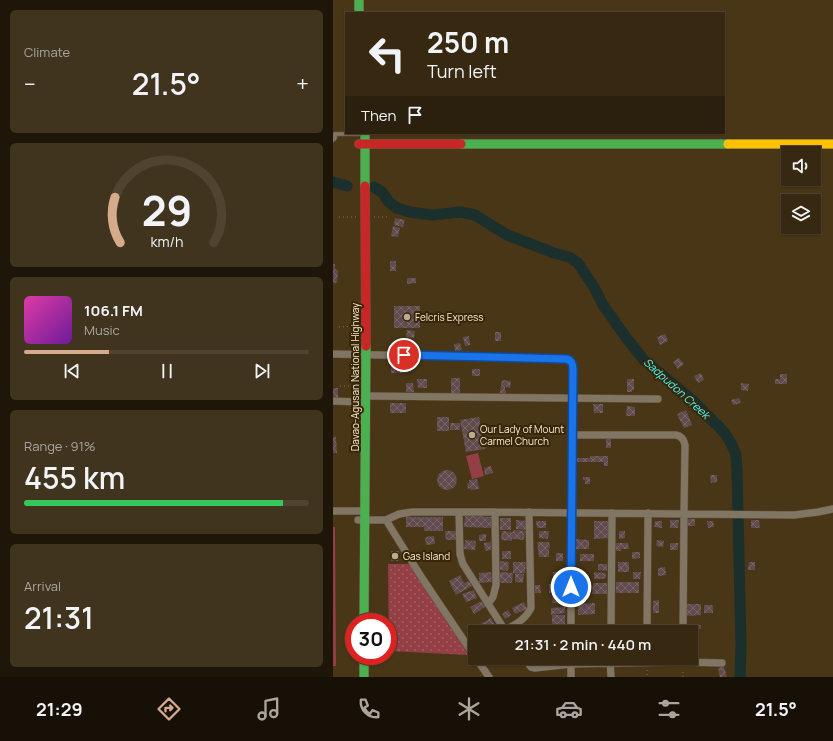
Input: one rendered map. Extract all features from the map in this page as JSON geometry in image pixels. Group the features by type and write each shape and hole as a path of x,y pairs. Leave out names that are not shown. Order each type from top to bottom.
{"main road":[{"path":"359,0 359,12"},
{"path":"365,0 365,12"},
{"name":"Davao-Agusan National Highway","path":"361,134 363,355 361,613"},
{"path":"362,144 833,144"},
{"name":"Davao-Agusan National Highway","path":"362,399 359,386 363,355 359,326 363,315"},
{"path":"356,677 357,665"},
{"path":"364,665 364,677"}],"street":[{"path":"333,354 569,359 572,362 571,625"},
{"path":"333,401 362,399 658,399"},
{"path":"572,435 679,436 684,440 683,625"},
{"path":"333,511 386,520 405,513 529,512 747,515 807,514 833,509"},
{"path":"459,512 461,559 465,569 502,625"},
{"path":"488,604 493,596 496,586 495,512"},
{"path":"514,625 527,615 531,608 529,512"},
{"path":"611,625 612,513"},
{"path":"647,625 648,513"},
{"path":"386,520 418,572 468,647"},
{"path":"698,661 722,663"},
{"path":"481,665 489,677"},
{"path":"530,665 535,668 550,665"},
{"path":"571,665 571,677"},
{"path":"610,665 611,677"}],"lane":[{"path":"333,140 335,138 335,134 345,134"}],"path":[{"path":"339,217 388,217"},
{"path":"339,327 359,326"},
{"path":"340,386 359,386"},
{"path":"647,665 647,677"},
{"path":"683,665 683,677"}],"shaded area":[{"path":"478,453 484,476 472,479 466,456"},
{"path":"333,527 335,527 336,666 333,666"},
{"path":"388,564 410,564 468,655 397,651 397,613 389,613"}],"building":[{"path":"395,218 405,220 403,227 394,225"},
{"path":"393,226 400,228 398,237 391,236"},
{"path":"390,261 396,261 396,271 390,271"},
{"path":"333,264 335,264 335,269 338,270 337,283 333,283"},
{"path":"407,278 416,278 416,283 407,284"},
{"name":"Felcris Express","path":"394,306 420,306 420,328 394,328"},
{"path":"407,330 415,331 414,338 406,337"},
{"path":"495,332 501,332 501,341 495,341"},
{"path":"665,334 668,341 660,345 657,337"},
{"path":"469,336 470,345 465,346 463,337"},
{"path":"400,341 406,341 406,348 401,349"},
{"path":"460,343 462,350 455,351 454,344"},
{"path":"679,358 684,364 678,369 673,362"},
{"path":"391,365 406,365 406,373 391,373"},
{"path":"472,369 480,369 480,376 472,376"},
{"path":"701,373 704,380 698,383 694,376"},
{"path":"780,374 787,374 787,384 775,384 775,379 780,379"},
{"path":"451,378 460,378 460,393 451,393"},
{"path":"417,379 427,379 427,388 418,388"},
{"path":"627,379 634,379 634,390 632,390 632,392 627,392"},
{"path":"502,380 511,381 510,388 505,387 506,394 500,393"},
{"path":"406,383 413,383 414,392 406,392"},
{"path":"741,383 749,384 748,391 741,390"},
{"path":"333,388 338,388 338,397 333,397"},
{"path":"739,398 741,403 733,405 731,400"},
{"path":"390,403 406,403 406,413 390,413"},
{"path":"593,404 603,404 603,413 594,413"},
{"path":"627,406 635,407 635,416 626,416"},
{"path":"686,410 692,425 684,428 677,414"},
{"path":"437,417 449,417 449,431 437,431"},
{"name":"Our Lady of Mount Carmel Church","path":"479,417 485,449 466,452 460,420"},
{"path":"450,423 460,423 460,430 450,430"},
{"path":"333,437 336,437 337,453 333,453"},
{"path":"606,439 611,439 611,448 606,448"},
{"path":"590,456 608,456 608,466 604,466 604,462 577,462 577,458 590,458"},
{"path":"491,466 493,473 485,475 484,468"},
{"path":"447,470 454,473 457,480 454,487 447,490 440,487 437,480 440,473"},
{"path":"710,475 717,475 717,482 711,483"},
{"path":"583,477 590,477 590,484 585,484"},
{"path":"477,479 479,489 468,489 467,483 469,483 469,480"},
{"path":"465,515 491,517 491,528 464,527"},
{"path":"406,517 443,517 443,531 424,531 424,527 406,527"},
{"path":"500,518 511,518 511,530 500,530"},
{"path":"688,519 695,519 695,526 688,526"},
{"path":"516,520 528,521 527,530 516,529"},
{"path":"670,520 679,520 678,528 670,528"},
{"path":"751,520 759,520 760,528 751,528"},
{"path":"536,521 546,521 546,528 537,528"},
{"path":"594,521 608,521 609,538 594,539"},
{"path":"655,521 662,521 662,528 654,527"},
{"path":"707,521 713,521 714,527 708,528"},
{"path":"514,530 525,531 524,540 501,540 502,531 513,532"},
{"path":"445,531 456,531 456,540 446,540"},
{"path":"539,531 549,531 548,539 539,538"},
{"path":"619,531 625,531 625,538 619,539"},
{"path":"486,534 486,541 479,541 479,535"},
{"path":"434,536 435,544 426,545 425,537"},
{"path":"574,539 589,540 589,549 573,549"},
{"path":"465,540 476,541 475,550 464,549"},
{"path":"657,540 664,541 663,547 656,546"},
{"path":"491,542 491,550 485,551 484,543"},
{"path":"537,542 549,542 550,548 545,549 549,549 549,557 539,557"},
{"path":"615,543 628,543 629,549 621,549 621,551 616,551"},
{"path":"670,543 678,543 678,550 670,550"},
{"name":"Gas Island","path":"391,551 399,551 398,561 391,561"},
{"path":"502,551 511,551 511,559 502,559"},
{"path":"632,552 640,552 640,558 632,559"},
{"path":"556,553 563,553 563,561 556,561"},
{"path":"580,554 594,554 594,561 580,561"},
{"path":"500,561 509,562 508,571 500,570"},
{"path":"513,562 526,562 525,573 513,573"},
{"path":"618,562 629,562 629,572 618,572"},
{"path":"749,562 755,562 755,570 748,570"},
{"path":"598,564 607,564 607,571 598,570"},
{"path":"665,567 666,575 658,576 658,568"},
{"path":"491,572 492,582 479,583 479,573"},
{"path":"500,572 513,573 512,583 500,583"},
{"path":"553,572 560,572 559,580 553,580"},
{"path":"594,572 606,573 605,579 594,579"},
{"path":"633,572 641,572 640,579 633,579"},
{"path":"515,573 524,574 523,583 515,582"},
{"path":"574,574 584,574 584,582 574,582"},
{"path":"460,575 464,583 469,581 472,586 456,595 449,581"},
{"path":"616,582 639,582 639,593 616,593"},
{"path":"593,583 607,583 607,594 592,594"},
{"path":"549,584 562,584 562,593 549,593"},
{"path":"535,585 540,585 541,593 535,593"},
{"path":"474,590 477,598 466,602 462,594"},
{"path":"553,595 564,596 563,604 552,603"},
{"path":"659,600 659,613 653,613 653,601"},
{"path":"482,601 485,607 474,614 470,607"},
{"path":"524,602 527,609 515,614 512,608"},
{"path":"595,603 595,614 578,615 578,604"},
{"path":"685,604 701,604 701,615 685,616"},
{"path":"704,605 713,605 713,613 704,613"},
{"path":"565,607 565,613 551,615 551,608"},
{"path":"508,610 511,615 505,619 502,614"},
{"path":"552,615 565,615 565,624 552,624"},
{"path":"491,618 495,625 479,625"},
{"path":"698,625 701,625 701,629 698,629"},
{"path":"724,667 727,677 720,677 718,668"}],"waterway":[{"name":"Sadpudon Creek","path":"333,182 347,186"},
{"name":"Sadpudon Creek","path":"374,187 382,192 389,202 397,208 410,212 432,215 461,212 475,215 507,235 554,253 569,257 578,263 595,289 603,305 644,360 690,398 724,432 736,455 737,470 741,646 740,677"}],"traffic: fast":[{"path":"359,0 359,12"},
{"path":"365,134 365,186"},
{"path":"461,144 728,144"},
{"path":"364,613 366,346"},
{"path":"364,665 364,677"}],"traffic: slow":[{"path":"728,144 833,144"}],"traffic: jam":[{"path":"359,144 461,144"},
{"path":"365,186 366,346"}],"place":[{"name":"Felcris Express","path":"407,317"},
{"name":"Our Lady of Mount Carmel Church","path":"472,435"},
{"name":"Gas Island","path":"395,556"}],"route":[{"path":"404,355 569,359 572,362 571,587"}]}
